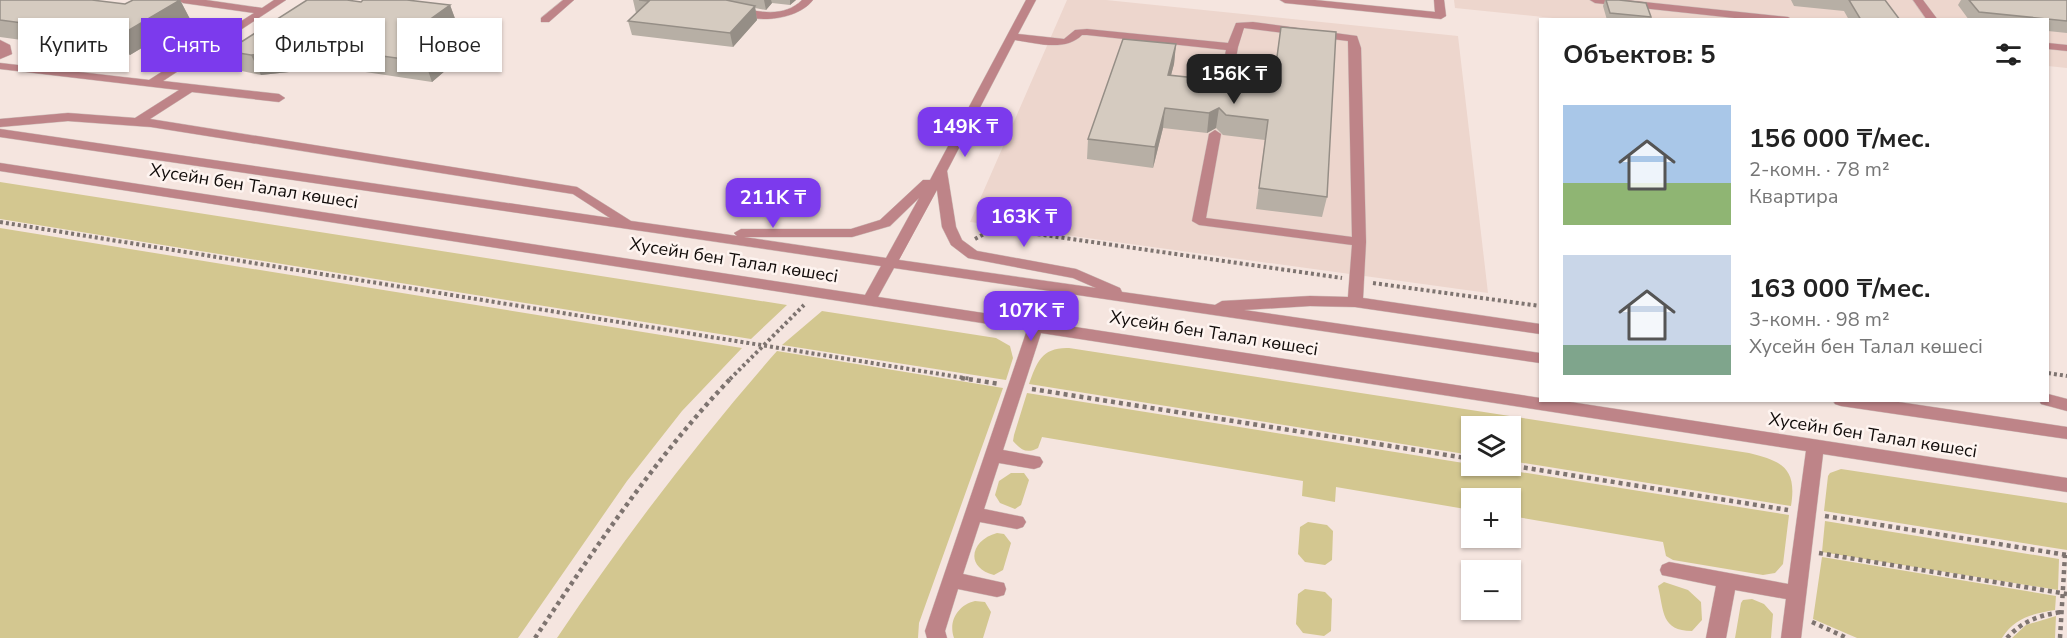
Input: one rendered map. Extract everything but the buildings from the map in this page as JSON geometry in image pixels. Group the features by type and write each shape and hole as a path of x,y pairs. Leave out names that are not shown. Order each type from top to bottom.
{"street":[{"path":"183,0 264,11"},
{"path":"152,83 281,0"},
{"path":"545,20 569,0"},
{"path":"726,8 773,15 797,11 808,0"},
{"path":"869,300 941,171 1031,0"},
{"path":"1285,0 1441,16 1439,0"},
{"path":"1595,0 1770,18"},
{"path":"1709,0 1714,12"},
{"path":"1918,0 1932,18"},
{"path":"1221,101 1237,28 1246,24 1347,35 1353,38 1359,242 1355,302"},
{"path":"1013,37 1064,42 1071,40 1079,32 1087,32 1232,47"},
{"path":"0,43 6,47 6,54 0,56"},
{"path":"2049,46 2067,48"},
{"path":"0,66 279,99"},
{"path":"137,122 190,88"},
{"path":"0,123 68,117 137,122 577,191 629,224"},
{"name":"Хусейн бен Талал көшесі","path":"0,133 1539,358"},
{"path":"1215,134 1199,221 1359,242"},
{"name":"Хусейн бен Талал көшесі","path":"0,166 2067,484"},
{"path":"687,232 852,233 885,223 941,171"},
{"path":"941,171 949,227 956,242 973,255 1076,274 1134,299"},
{"path":"1187,308 1310,301 1355,302 1539,329"},
{"path":"937,638 935,631 951,580 1036,326"},
{"path":"2049,400 2067,405"},
{"name":"Хусейн бен Талал көшесі","path":"1855,402 2067,433"},
{"path":"1791,638 1815,446"},
{"path":"993,455 1034,462"},
{"path":"973,514 1017,522"},
{"path":"1668,570 1796,592"},
{"path":"951,580 997,589"},
{"path":"1716,638 1727,580"}],"path":[{"path":"0,222 1004,385"},
{"path":"961,246 995,228 1539,306"},
{"path":"536,638 585,564 658,463 709,402 817,292"},
{"path":"2049,373 2067,376"},
{"path":"1028,388 1461,457"},
{"path":"1521,467 1790,510"},
{"path":"1824,516 2066,555 2061,638"},
{"path":"1802,550 2065,594"},
{"path":"2007,638 2016,627 2026,621 2038,616 2062,612"},
{"path":"1794,614 1847,638"}],"shaded area":[{"path":"1067,0 1106,0 1458,36 1488,293 970,222"},
{"path":"1454,0 2067,0 2067,68 2049,66 2049,18 1552,18 1455,8"},
{"path":"0,182 787,305 751,339 0,219"},
{"path":"0,228 742,348 682,411 627,481 518,638 0,638"},
{"path":"822,311 996,338 1010,346 1013,358 1006,380 782,345"},
{"path":"1060,348 1509,416 1461,416 1461,453 1029,384 1042,357"},
{"path":"777,351 1003,388 919,623 918,638 557,638 662,491"},
{"path":"1027,393 1461,462 1461,476 1521,476 1521,472 1789,515 1783,564 1775,573 1763,575 1673,560 1666,556 1663,542 1521,518 1521,488 1461,488 1461,508 1336,487 1335,502 1302,496 1303,481 1042,437 1038,448 1031,451 1024,450 1013,441"},
{"path":"1521,418 1749,453 1771,459 1785,469 1789,475 1792,483 1791,506 1521,463"},
{"path":"1841,469 2067,503 2067,550 1824,511 1828,476"},
{"path":"1011,473 1024,473 1029,480 1021,505 1015,509 1000,503 995,495 999,481"},
{"path":"1825,521 2059,559 2058,590 1822,552"},
{"path":"1308,522 1327,525 1333,531 1332,560 1325,565 1305,562 1298,554 1300,527"},
{"path":"997,533 1004,534 1011,543 1003,570 994,575 978,566 974,554 981,541"},
{"path":"1822,557 2056,596 2055,610 2032,615 2019,621 2002,638 1857,638 1813,619"},
{"path":"1664,582 1688,590 1701,602 1702,620 1692,631 1674,627 1666,618 1658,586"},
{"path":"1305,589 1325,592 1332,599 1331,631 1324,636 1303,633 1296,624 1298,594"},
{"path":"1752,599 1764,604 1773,614 1771,638 1735,638 1741,603 1743,600"},
{"path":"975,601 985,602 991,612 983,638 954,638 952,626 956,615 964,606"},
{"path":"2056,616 2055,638 2012,638 2026,625"}]}
